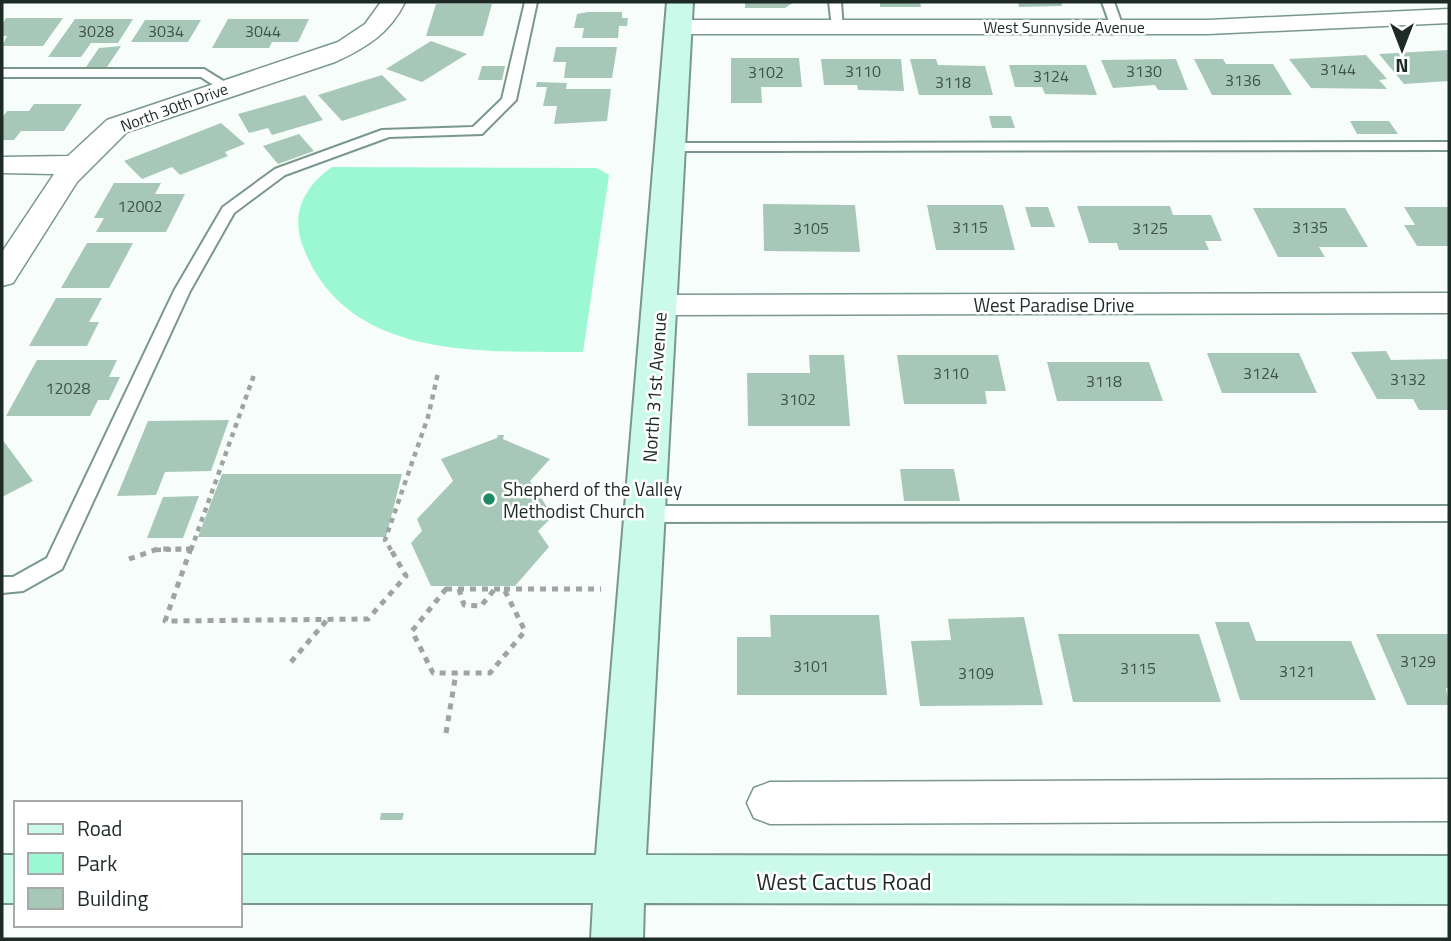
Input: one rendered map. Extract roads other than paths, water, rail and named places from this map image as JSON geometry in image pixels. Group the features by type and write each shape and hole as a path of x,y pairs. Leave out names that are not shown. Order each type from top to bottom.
{"street":[{"name":"North 30th Drive","path":"3,272 73,166 94,142 117,126 226,87 326,57 354,45 376,30 393,2"},
{"path":"971,2 978,27"},
{"name":"West Sunnyside Avenue","path":"679,15 838,27 1221,27 1449,16"},
{"name":"North 31st Avenue","path":"617,939 679,15"},
{"path":"2,166 73,166"},
{"name":"West Paradise Drive","path":"659,305 1449,303"},
{"path":"770,803 1449,800"},
{"name":"West Cactus Road","path":"242,879 1449,880"}],"lane":[{"path":"2,585 16,585 55,563 182,291 228,210 280,173 387,133 477,131 509,100 531,2"},
{"path":"835,2 838,27"},
{"path":"1108,2 1117,27"},
{"path":"2,72 204,73 226,87"},
{"path":"671,147 1449,146"},
{"path":"646,514 1449,514"}],"place":[{"name":"Shepherd of the Valley Methodist Church","path":"489,499"}]}
